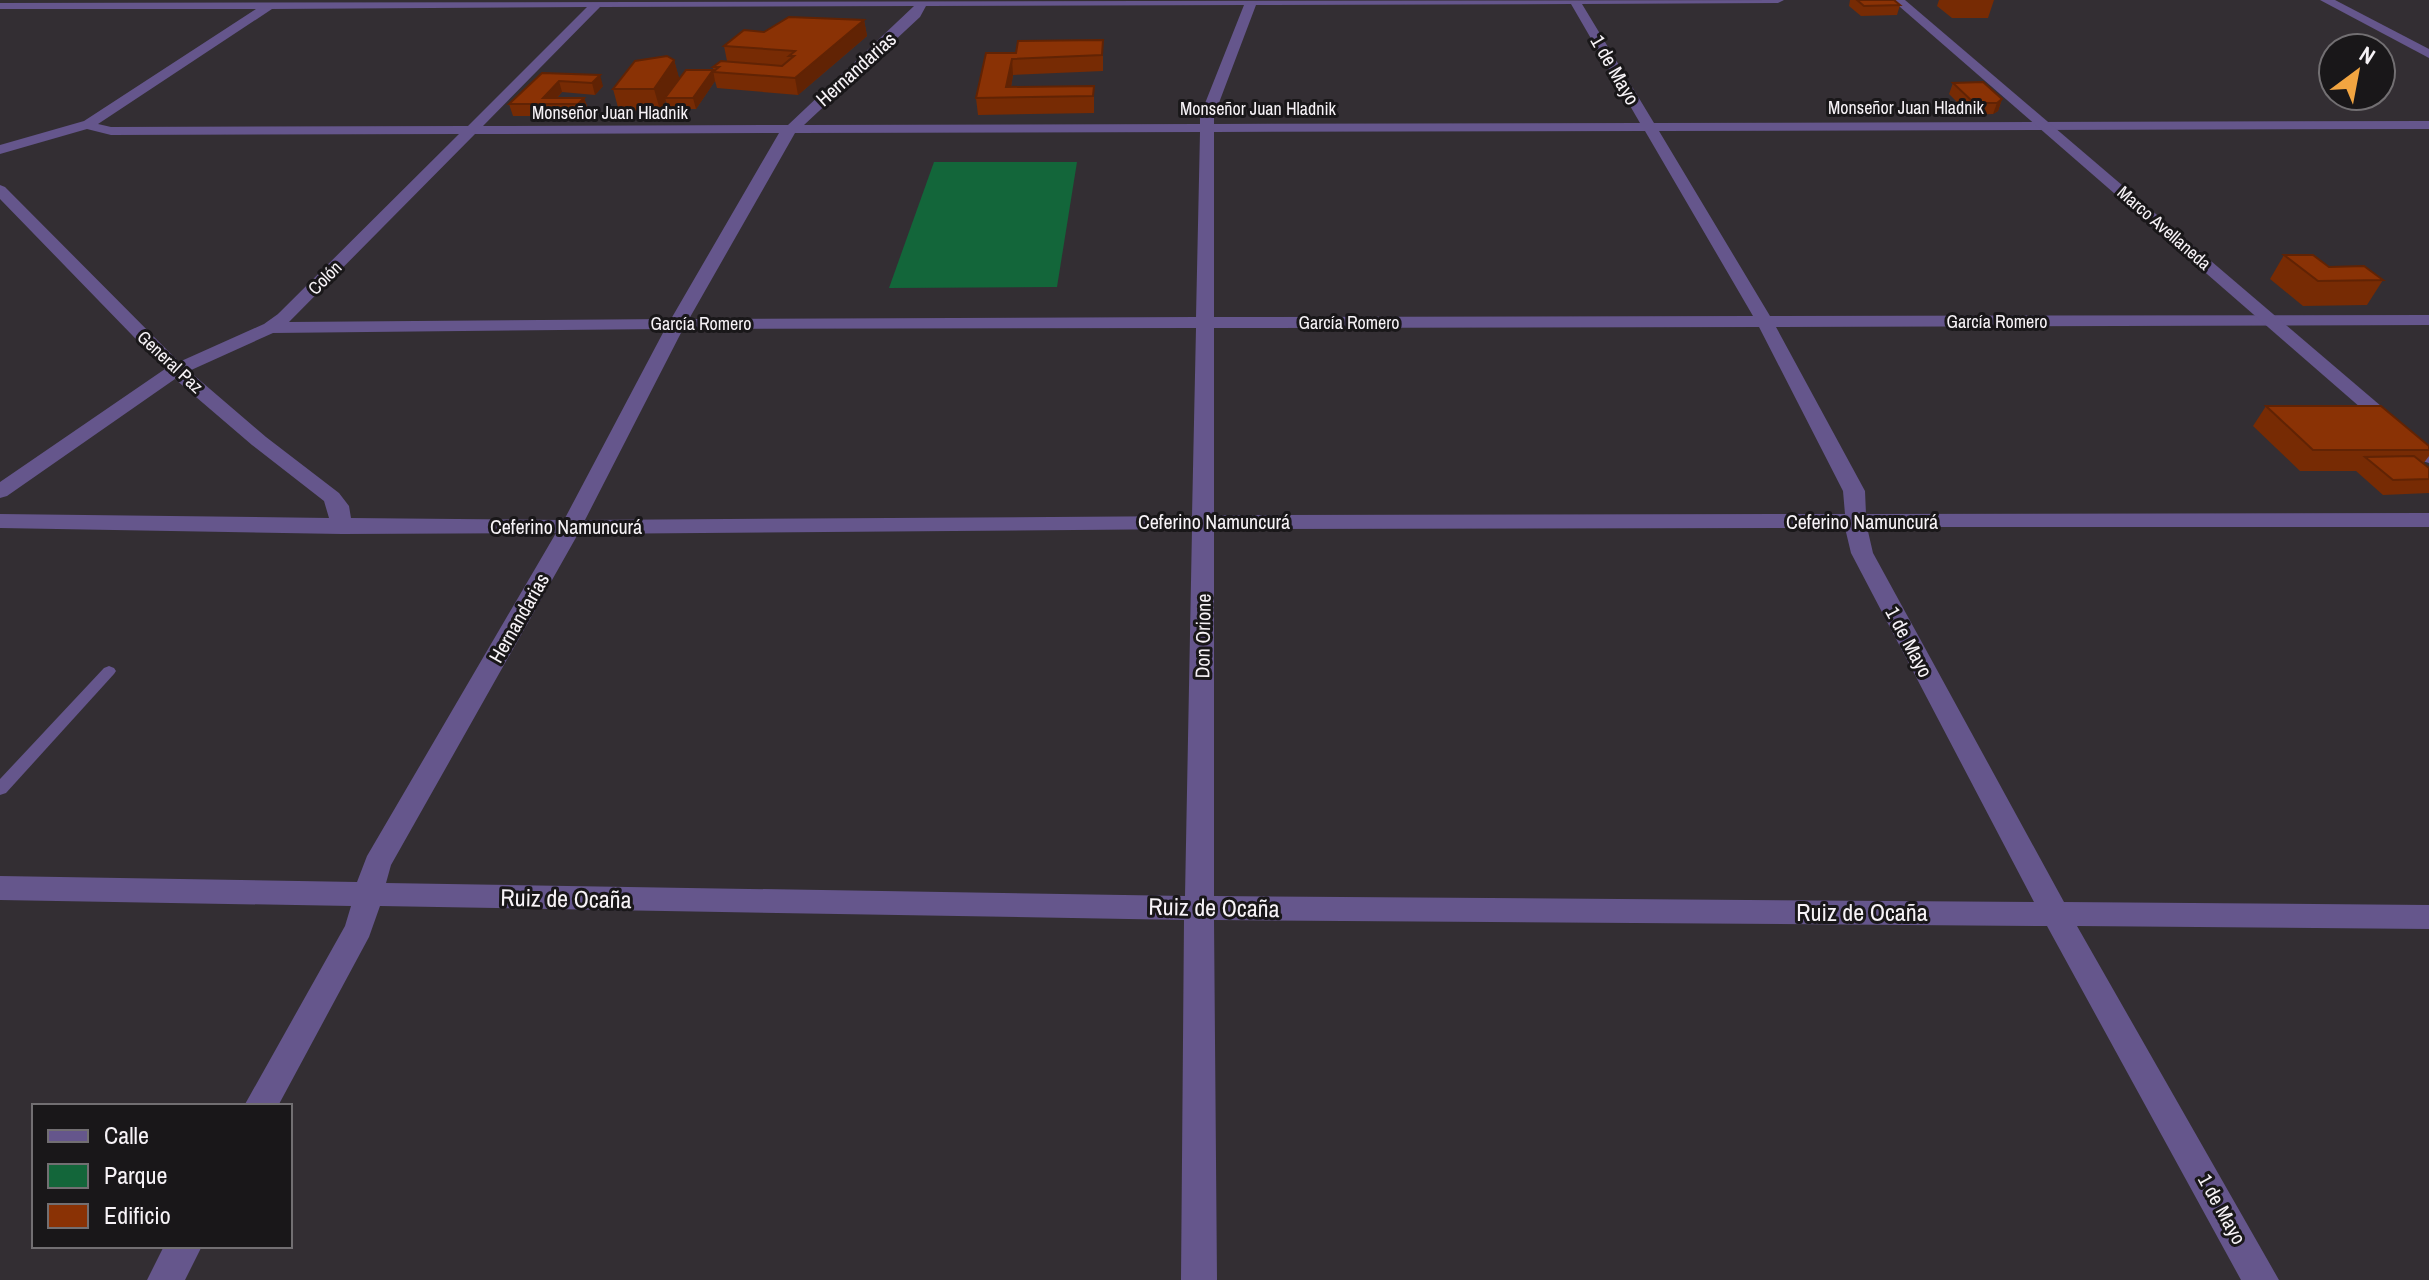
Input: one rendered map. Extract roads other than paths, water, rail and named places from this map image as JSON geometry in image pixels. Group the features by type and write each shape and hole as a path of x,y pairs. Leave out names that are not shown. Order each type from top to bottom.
{"street":[{"name":"1 de Mayo","path":"1574,0 1765,322 1854,491 1862,553 2055,914 2261,1280"},
{"path":"0,6 106,3 1778,0"},
{"name":"Marco Avellaneda","path":"1898,0 2429,457"},
{"path":"2326,0 2429,54"},
{"name":"Don Orione","path":"1199,1280 1199,908 1207,116 1251,1"},
{"name":"Colón","path":"0,492 176,370 270,328 284,318 599,2"},
{"name":"Hernandarias","path":"262,1104 359,928 377,864 571,527 677,324 789,131 916,14 923,2"},
{"path":"0,150 89,124 272,3"},
{"path":"0,16 20,6"},
{"name":"Monseñor Juan Hladnik","path":"89,124 96,129 111,131 2429,125"},
{"name":"General Paz","path":"0,190 176,370 259,441 332,497 338,506 342,527"},
{"name":"García Romero","path":"270,328 677,324 2429,320"},
{"name":"Ceferino Namuncurá","path":"0,521 342,527 571,527 1204,522 2429,520"},
{"name":"Ruiz de Ocaña","path":"0,888 1199,908 2429,917"},
{"path":"165,1280 183,1248"}],"lane":[{"path":"0,789 109,671"}]}
